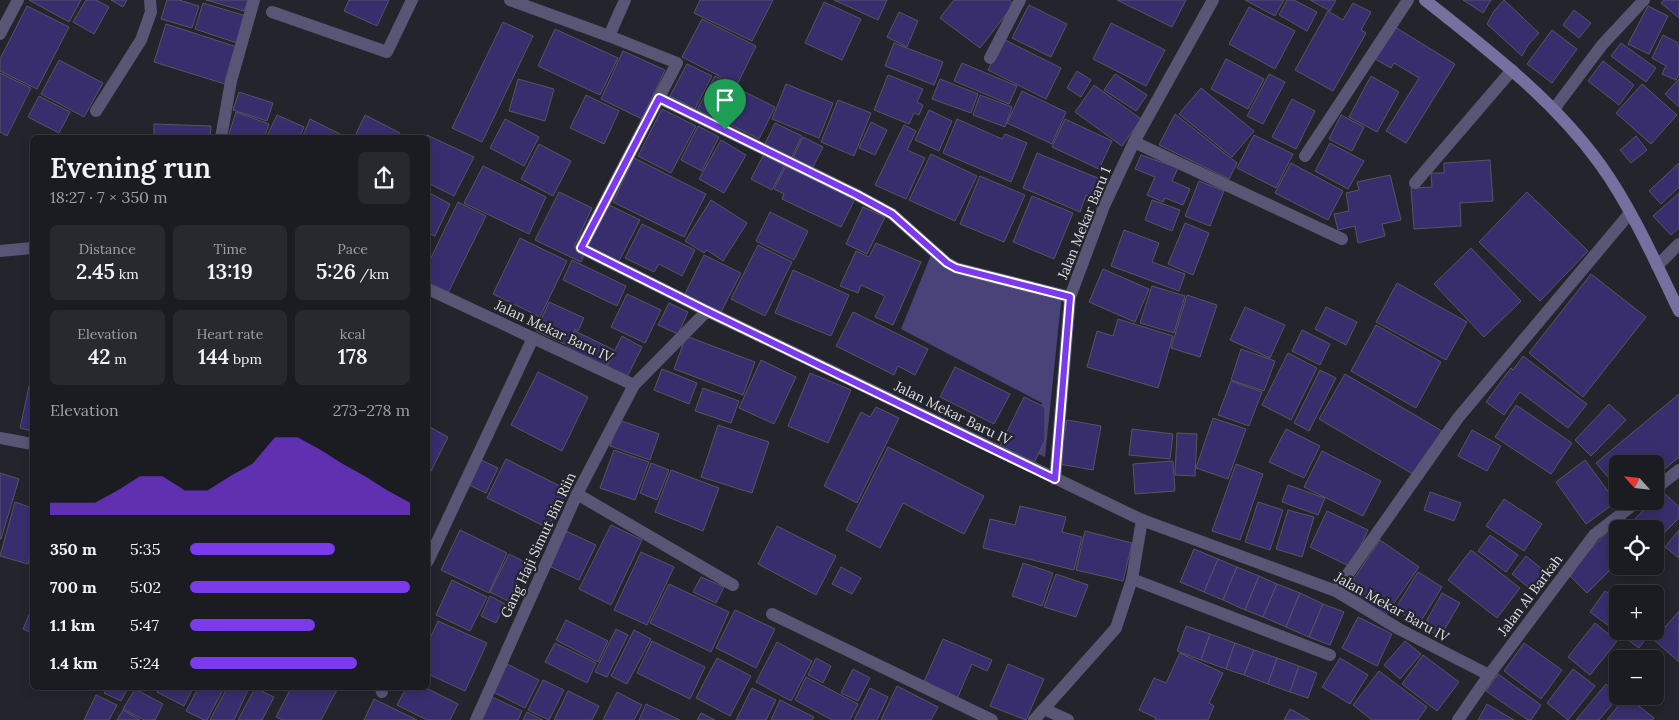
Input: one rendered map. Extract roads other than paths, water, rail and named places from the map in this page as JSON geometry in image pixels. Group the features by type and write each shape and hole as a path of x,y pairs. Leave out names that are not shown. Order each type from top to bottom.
{"main road":[{"path":"1425,0 1512,70 1554,109 1600,164 1630,213 1679,311"}],"street":[{"path":"0,34 18,0"},
{"path":"96,110 141,40 151,12 150,0"},
{"path":"222,135 231,81 254,0"},
{"path":"272,12 386,52 412,0"},
{"path":"510,0 609,36 676,64 659,98 892,214 947,263 956,268 1070,297"},
{"path":"609,36 625,0"},
{"path":"990,58 1020,0"},
{"name":"Jalan Mekar Baru 1","path":"1055,479 1070,297 1104,206 1134,142 1213,0"},
{"path":"1305,156 1408,0"},
{"path":"1554,109 1602,45 1644,0"},
{"path":"1416,183 1512,70"},
{"name":"Jalan Mekar Baru IV","path":"659,98 581,248 707,311 1142,520 1336,591 1399,629 1489,675"},
{"path":"1134,142 1342,239"},
{"path":"1336,591 1458,418 1630,213"},
{"path":"1657,266 1679,244"},
{"path":"0,251 30,248"},
{"name":"Jalan Mekar Baru IV","path":"430,290 634,385"},
{"path":"634,385 707,311"},
{"path":"430,557 533,338"},
{"name":"Gang Haji Simut Bin Riin","path":"476,720 577,494 634,385"},
{"path":"0,438 30,444"},
{"path":"1664,482 1679,470"},
{"path":"577,494 733,584"},
{"name":"Jalan Al Barkah","path":"1458,720 1489,675 1594,534 1626,510"},
{"path":"1034,720 1116,628 1132,579 1142,520"},
{"path":"1132,579 1330,655"},
{"path":"772,614 992,720"},
{"path":"1044,709 1068,720"}]}
